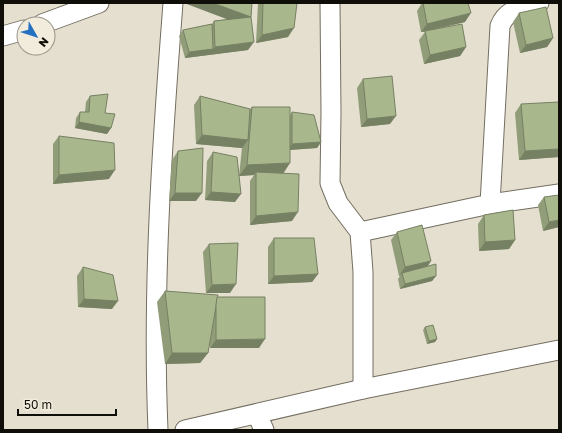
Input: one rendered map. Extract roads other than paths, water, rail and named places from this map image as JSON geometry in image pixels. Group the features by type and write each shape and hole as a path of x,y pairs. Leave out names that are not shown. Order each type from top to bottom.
{"street":[{"path":"53,16 62,10 99,3"},
{"path":"158,430 156,376 158,231 173,3"},
{"path":"330,3 330,183 338,204 360,232 363,272 363,389"},
{"path":"490,204 500,26 503,19 512,11 540,3"},
{"path":"3,36 16,32"},
{"path":"360,232 490,204 559,194"},
{"path":"185,430 260,422 363,389 557,354"}]}
